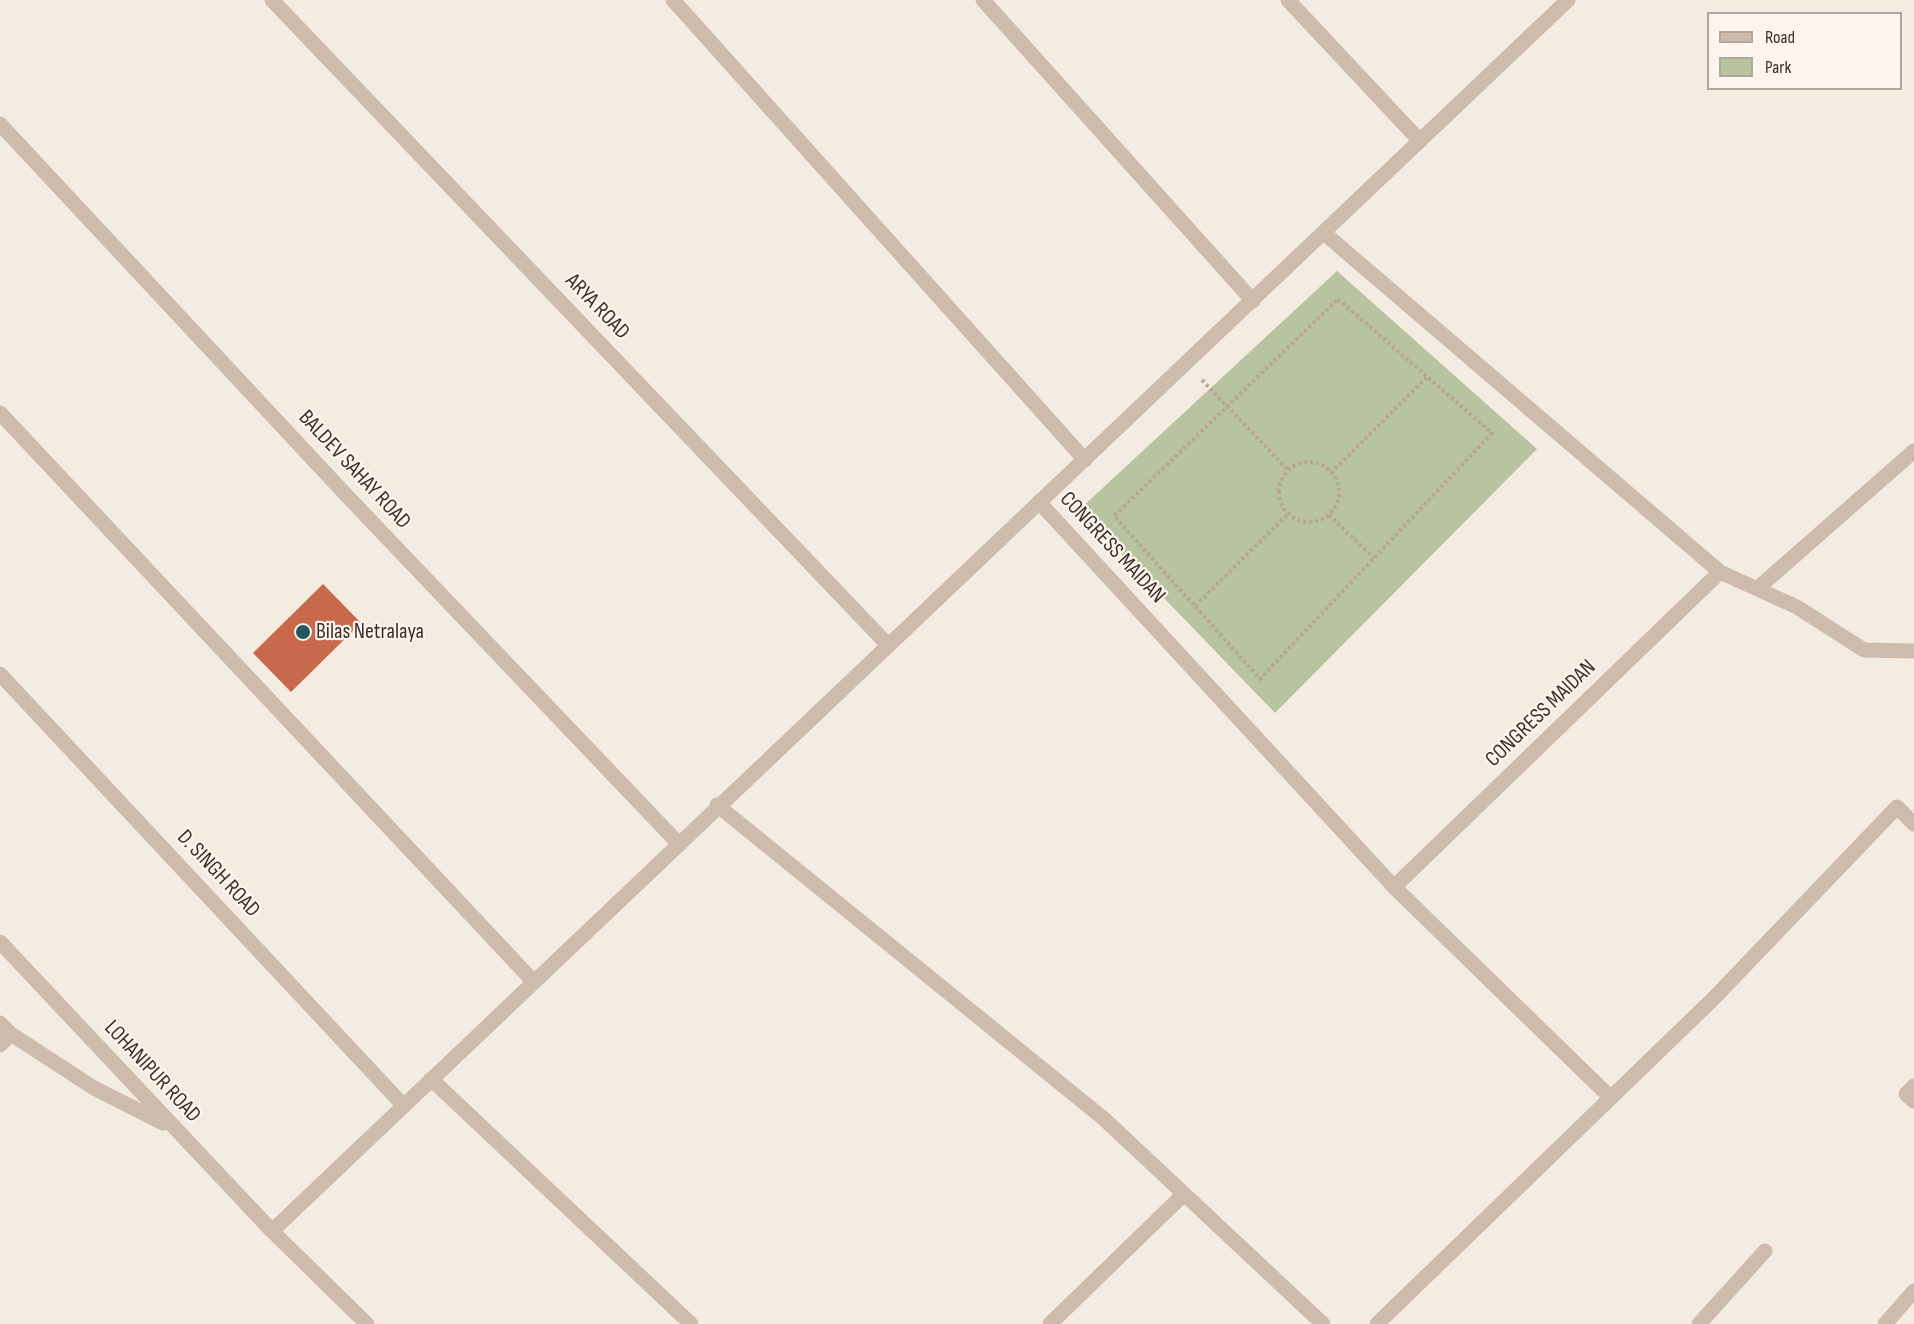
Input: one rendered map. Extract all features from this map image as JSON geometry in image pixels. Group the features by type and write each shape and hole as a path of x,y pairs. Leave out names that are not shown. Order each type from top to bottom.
{"street":[{"name":"ARYA ROAD","path":"272,0 888,645"},
{"path":"674,0 1085,460"},
{"path":"983,0 1253,301"},
{"path":"1288,0 1420,141"},
{"path":"272,1231 1568,0"},
{"name":"BALDEV SAHAY ROAD","path":"0,124 348,496 678,843"},
{"path":"1324,233 1720,572 1797,607 1864,650 1914,651"},
{"path":"0,413 533,981"},
{"path":"1758,588 1914,451"},
{"name":"CONGRESS MAIDAN","path":"1039,502 1394,887 1720,572"},
{"name":"D. SINGH ROAD","path":"0,674 403,1105"},
{"path":"717,806 1103,1118 1323,1324"},
{"path":"1377,1324 1714,998 1897,807 1914,824"},
{"path":"1394,887 1611,1098"},
{"name":"LOHANIPUR ROAD","path":"0,942 272,1231 367,1324"},
{"path":"4,1034 94,1088 175,1129"},
{"path":"431,1079 690,1324"},
{"path":"1914,1086 1906,1094 1914,1101"},
{"path":"1050,1324 1184,1194"},
{"path":"1699,1324 1765,1251"},
{"path":"1885,1324 1914,1291"}],"path":[{"path":"1338,299 1492,433 1260,679 1114,516 1226,408 1338,299"},
{"path":"1187,363 1226,408 1288,470"},
{"path":"1331,473 1427,376"},
{"path":"1315,463 1331,473 1339,490 1335,508 1329,515 1313,522 1304,522 1288,514 1279,497 1282,478 1288,470 1296,465 1315,463"},
{"path":"1195,606 1288,514"},
{"path":"1329,515 1374,558"}],"green space":[{"path":"1337,271 1537,449 1275,713 1079,510"}],"building":[{"path":"323,584 361,623 291,692 253,653"}],"place":[{"name":"Bilas Netralaya","path":"303,632"}]}
